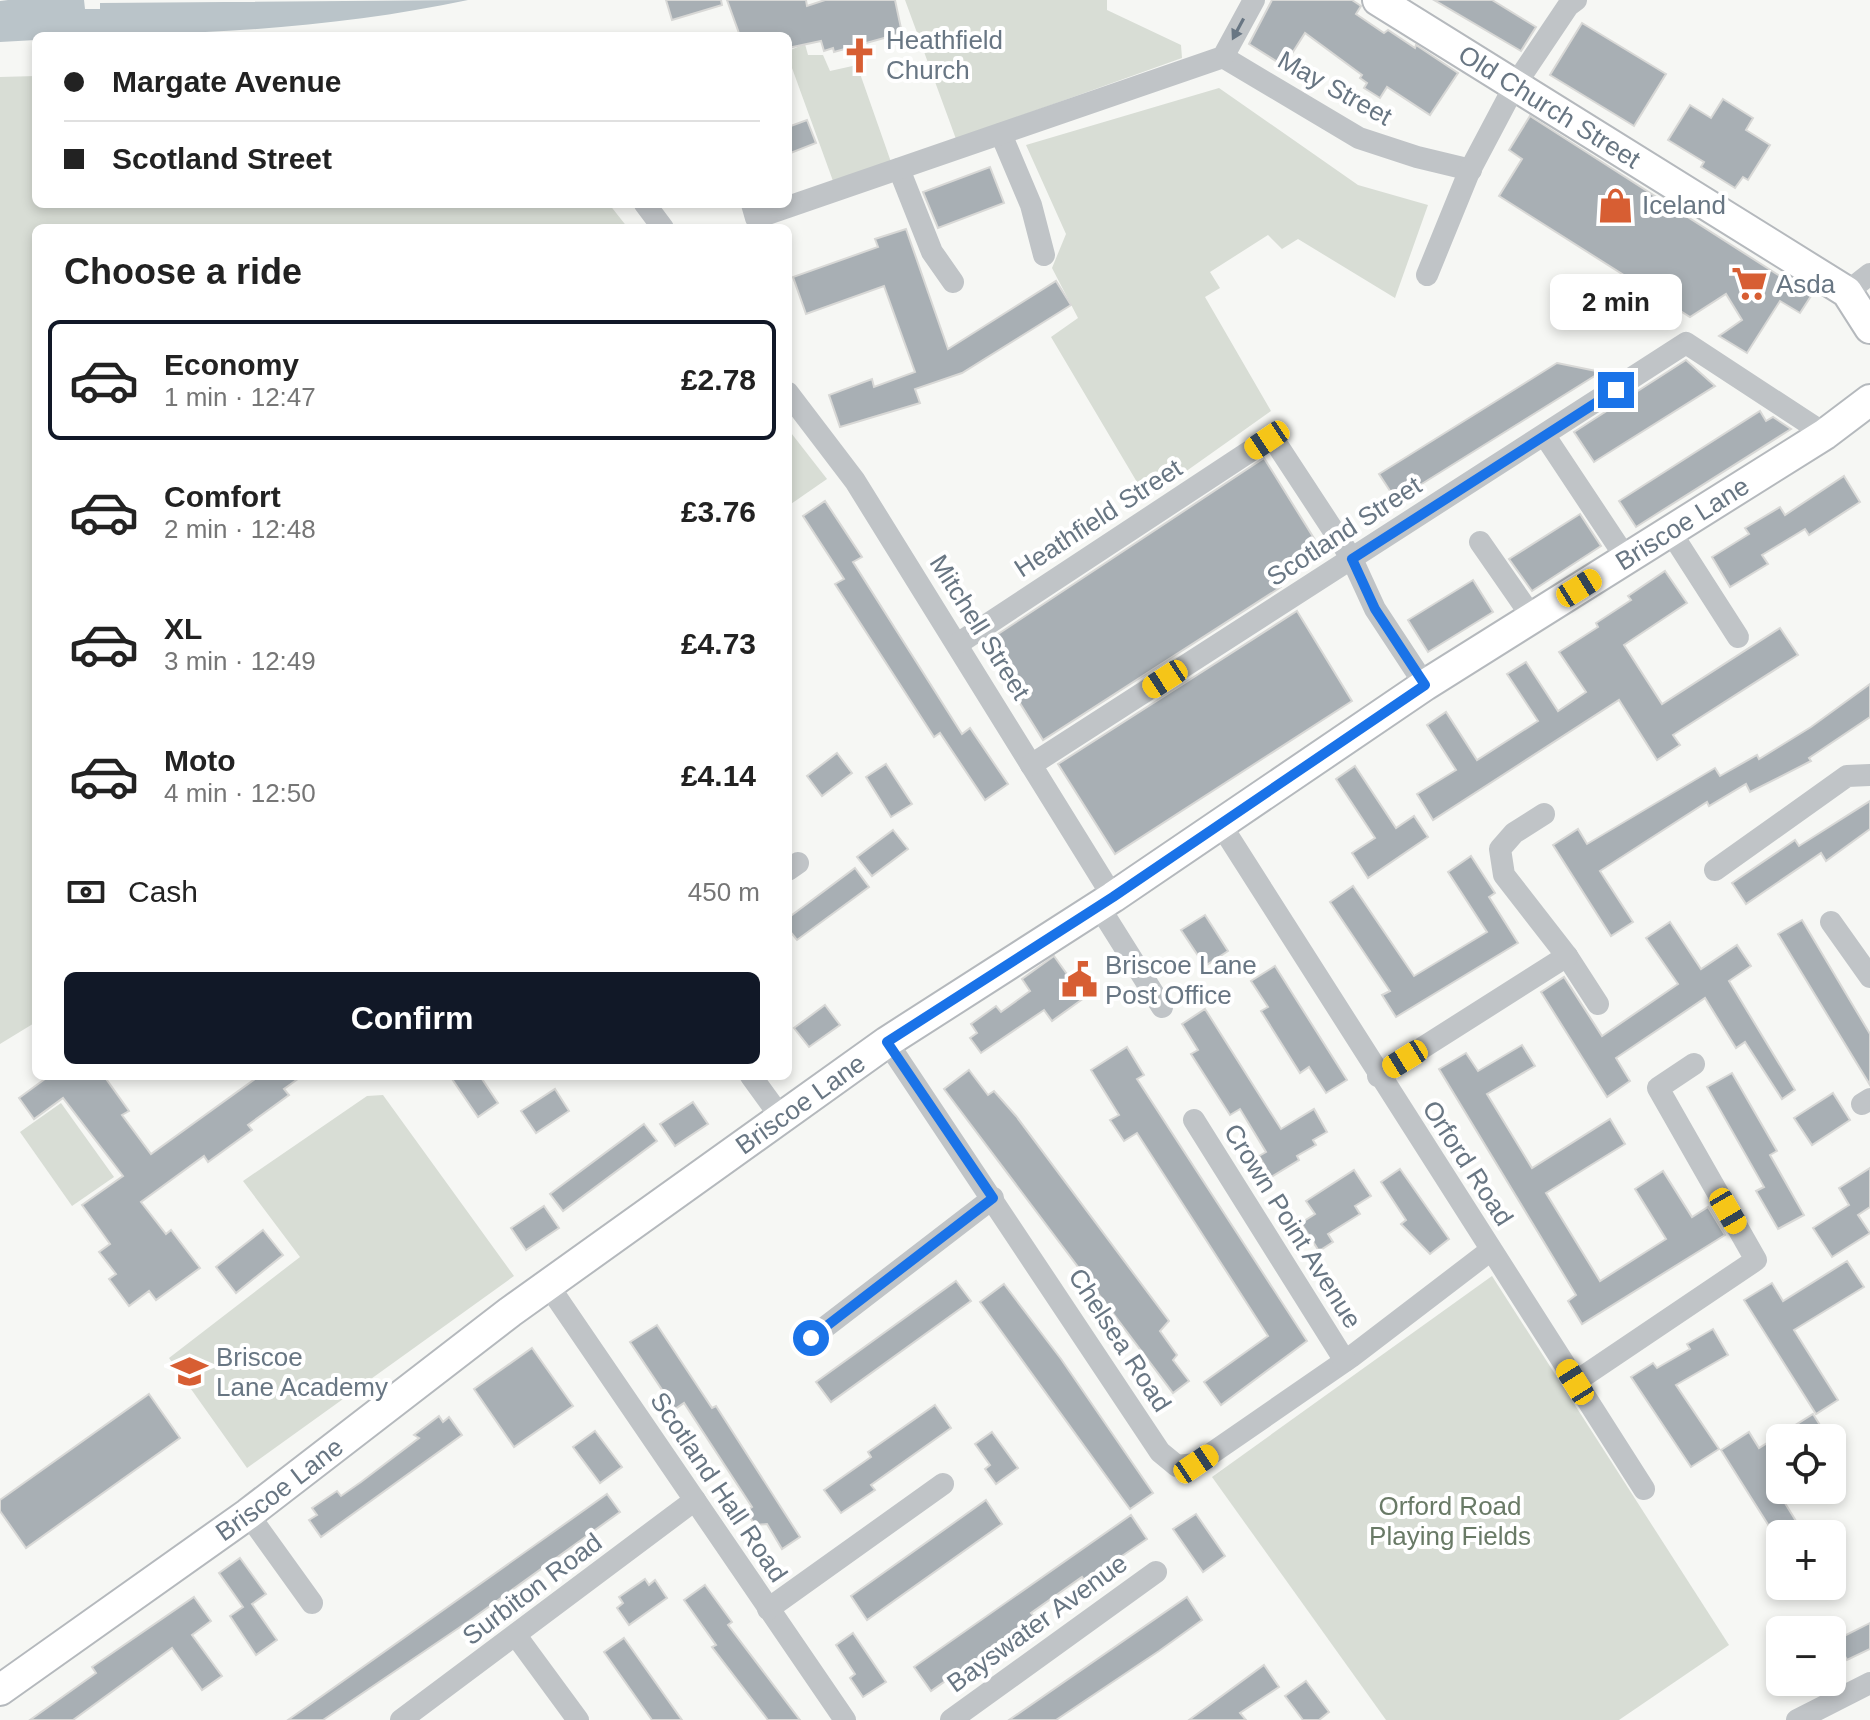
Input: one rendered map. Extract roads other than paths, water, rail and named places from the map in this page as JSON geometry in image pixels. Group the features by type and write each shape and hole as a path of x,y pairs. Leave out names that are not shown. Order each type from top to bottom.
{"street":[{"path":"792,200 899,169 1223,57 1254,0"},
{"name":"Old Church Street","path":"1378,0 1515,85 1858,283 1870,328"},
{"path":"1427,275 1471,170 1515,85 1568,6 1576,0"},
{"name":"May Street","path":"1223,57 1359,138 1406,154 1471,170"},
{"path":"1001,134 1031,205 1044,255"},
{"path":"899,169 932,252 953,282"},
{"name":"Scotland Street","path":"1031,765 1686,343 1825,434"},
{"name":"Mitchell Street","path":"792,398 855,481 959,643 1031,765 1162,1007"},
{"name":"Briscoe Lane","path":"1,1688 248,1514 548,1285 887,1042 1221,825 1425,685 1825,434 1870,400"},
{"path":"1545,436 1626,558"},
{"name":"Heathfield Street","path":"959,643 1267,440 1276,443 1352,559"},
{"path":"1670,531 1738,637"},
{"path":"1480,542 1532,617"},
{"path":"1352,559 1375,609 1425,685"},
{"path":"1715,870 1847,776 1870,775"},
{"path":"1544,814 1514,833 1500,849 1504,875 1567,956 1598,1004"},
{"name":"Orford Road","path":"1221,825 1378,1076 1644,1489"},
{"path":"1831,922 1870,977"},
{"path":"1378,1076 1567,956"},
{"name":"Chelsea Road","path":"887,1042 1160,1452 1177,1466 1196,1464 1345,1361 1491,1250"},
{"path":"1575,1382 1756,1260 1658,1088 1694,1064"},
{"path":"754,1080 780,1116"},
{"name":"Crown Point Avenue","path":"1194,1120 1345,1361"},
{"path":"811,1338 993,1198"},
{"name":"Scotland Hall Road","path":"548,1285 845,1720"},
{"path":"768,1609 943,1484"},
{"name":"Surbiton Road","path":"401,1720 517,1637 695,1500"},
{"path":"248,1514 312,1603"},
{"name":"Bayswater Avenue","path":"951,1720 1156,1572"},
{"path":"517,1637 578,1720"},
{"path":"1797,1720 1870,1683"}],"place":[{"name":"Heathfield Church","path":"860,55"},
{"name":"Iceland","path":"1616,205"},
{"name":"Asda","path":"1750,284"},
{"name":"Briscoe Lane Post Office","path":"1079,980"},
{"name":"Briscoe Lane Academy","path":"190,1372"}],"park label":[{"name":"Orford Road Playing Fields","path":"1450,1521"}]}
